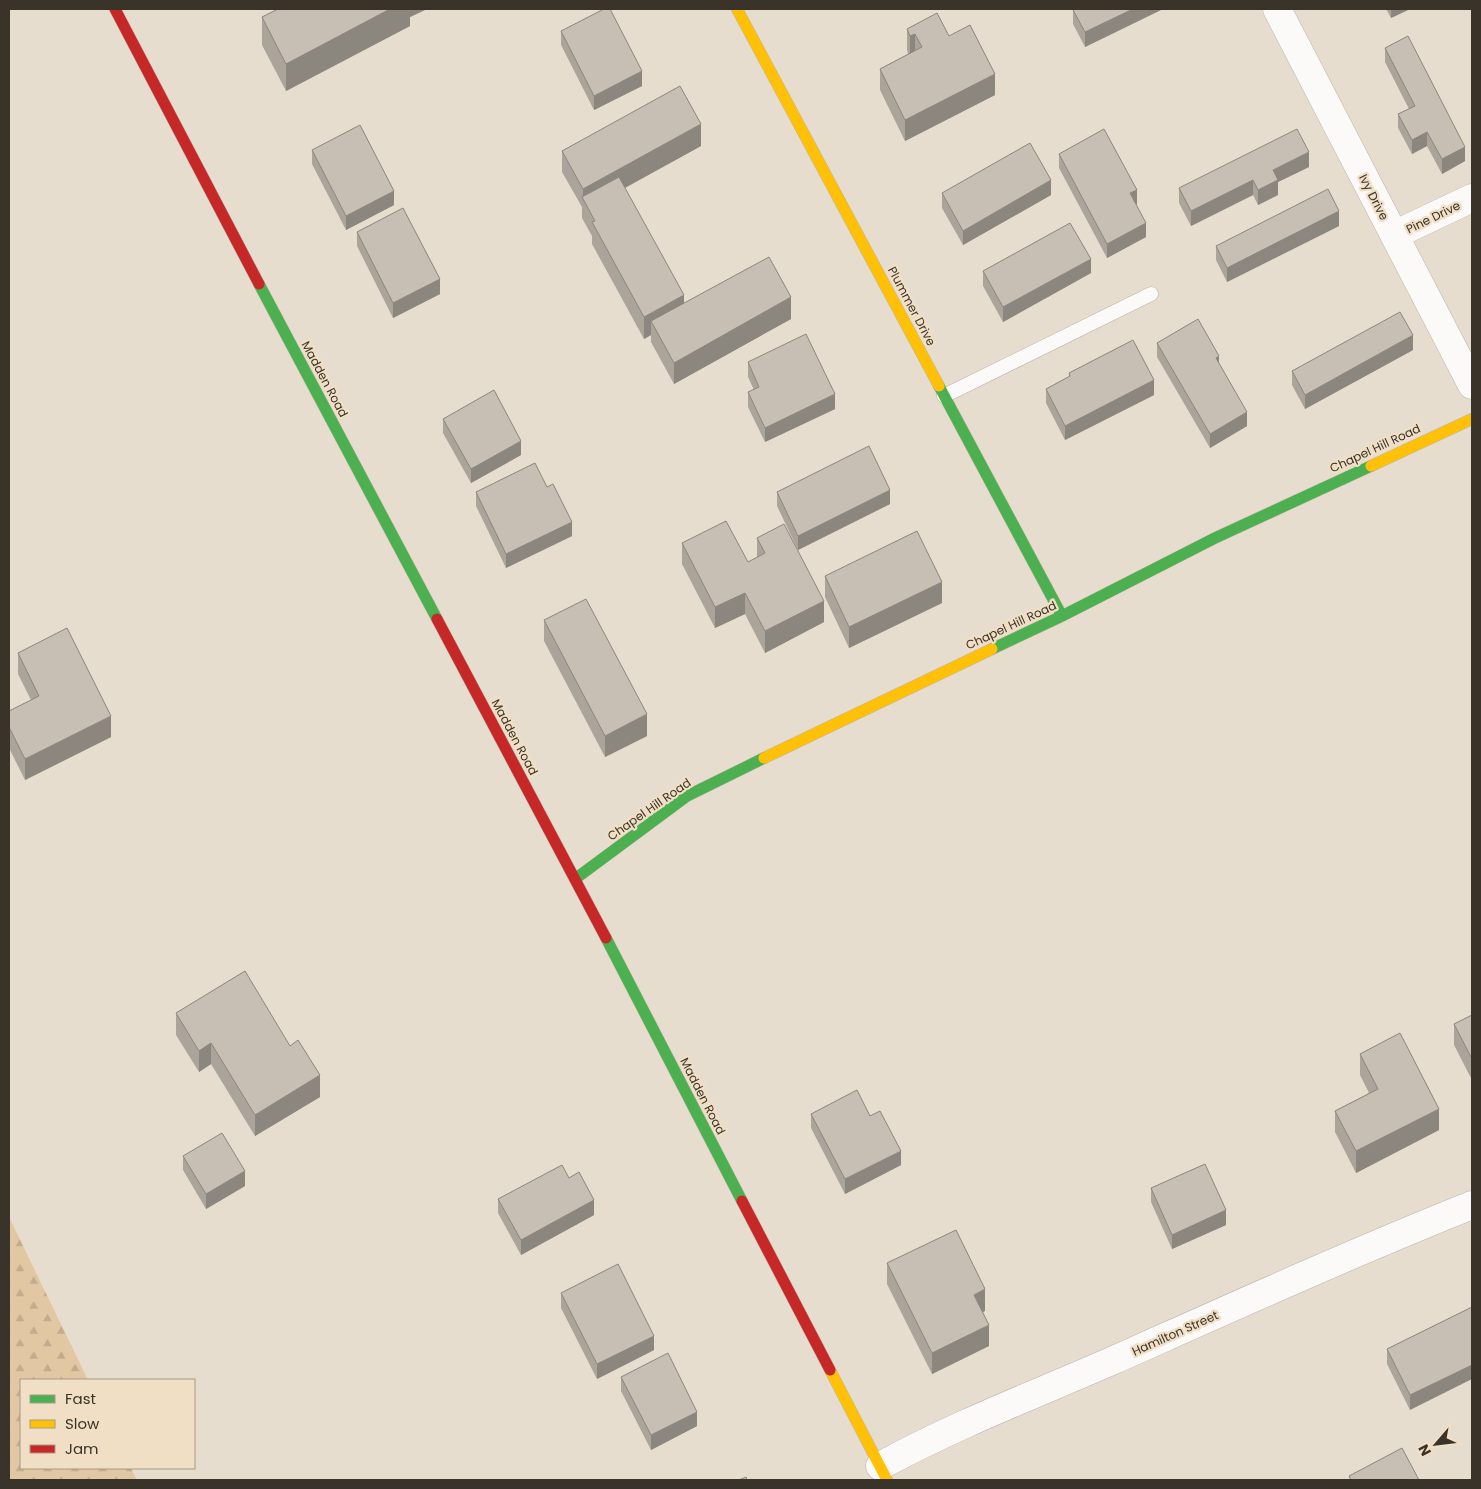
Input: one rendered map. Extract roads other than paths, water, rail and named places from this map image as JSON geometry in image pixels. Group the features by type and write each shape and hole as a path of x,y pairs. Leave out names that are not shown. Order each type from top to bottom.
{"street":[{"name":"Madden Road","path":"115,9 202,177 575,879 884,1473"},
{"name":"Plummer Drive","path":"737,9 1062,616"},
{"name":"Ivy Drive","path":"1277,9 1472,384"},
{"name":"Pine Drive","path":"1394,235 1472,198"},
{"name":"Chapel Hill Road","path":"575,879 687,796 856,713 1062,616 1215,538 1472,418"},
{"name":"Hamilton Street","path":"884,1473 929,1440 1472,1204"}],"lane":[{"path":"944,396 1151,294"}]}
